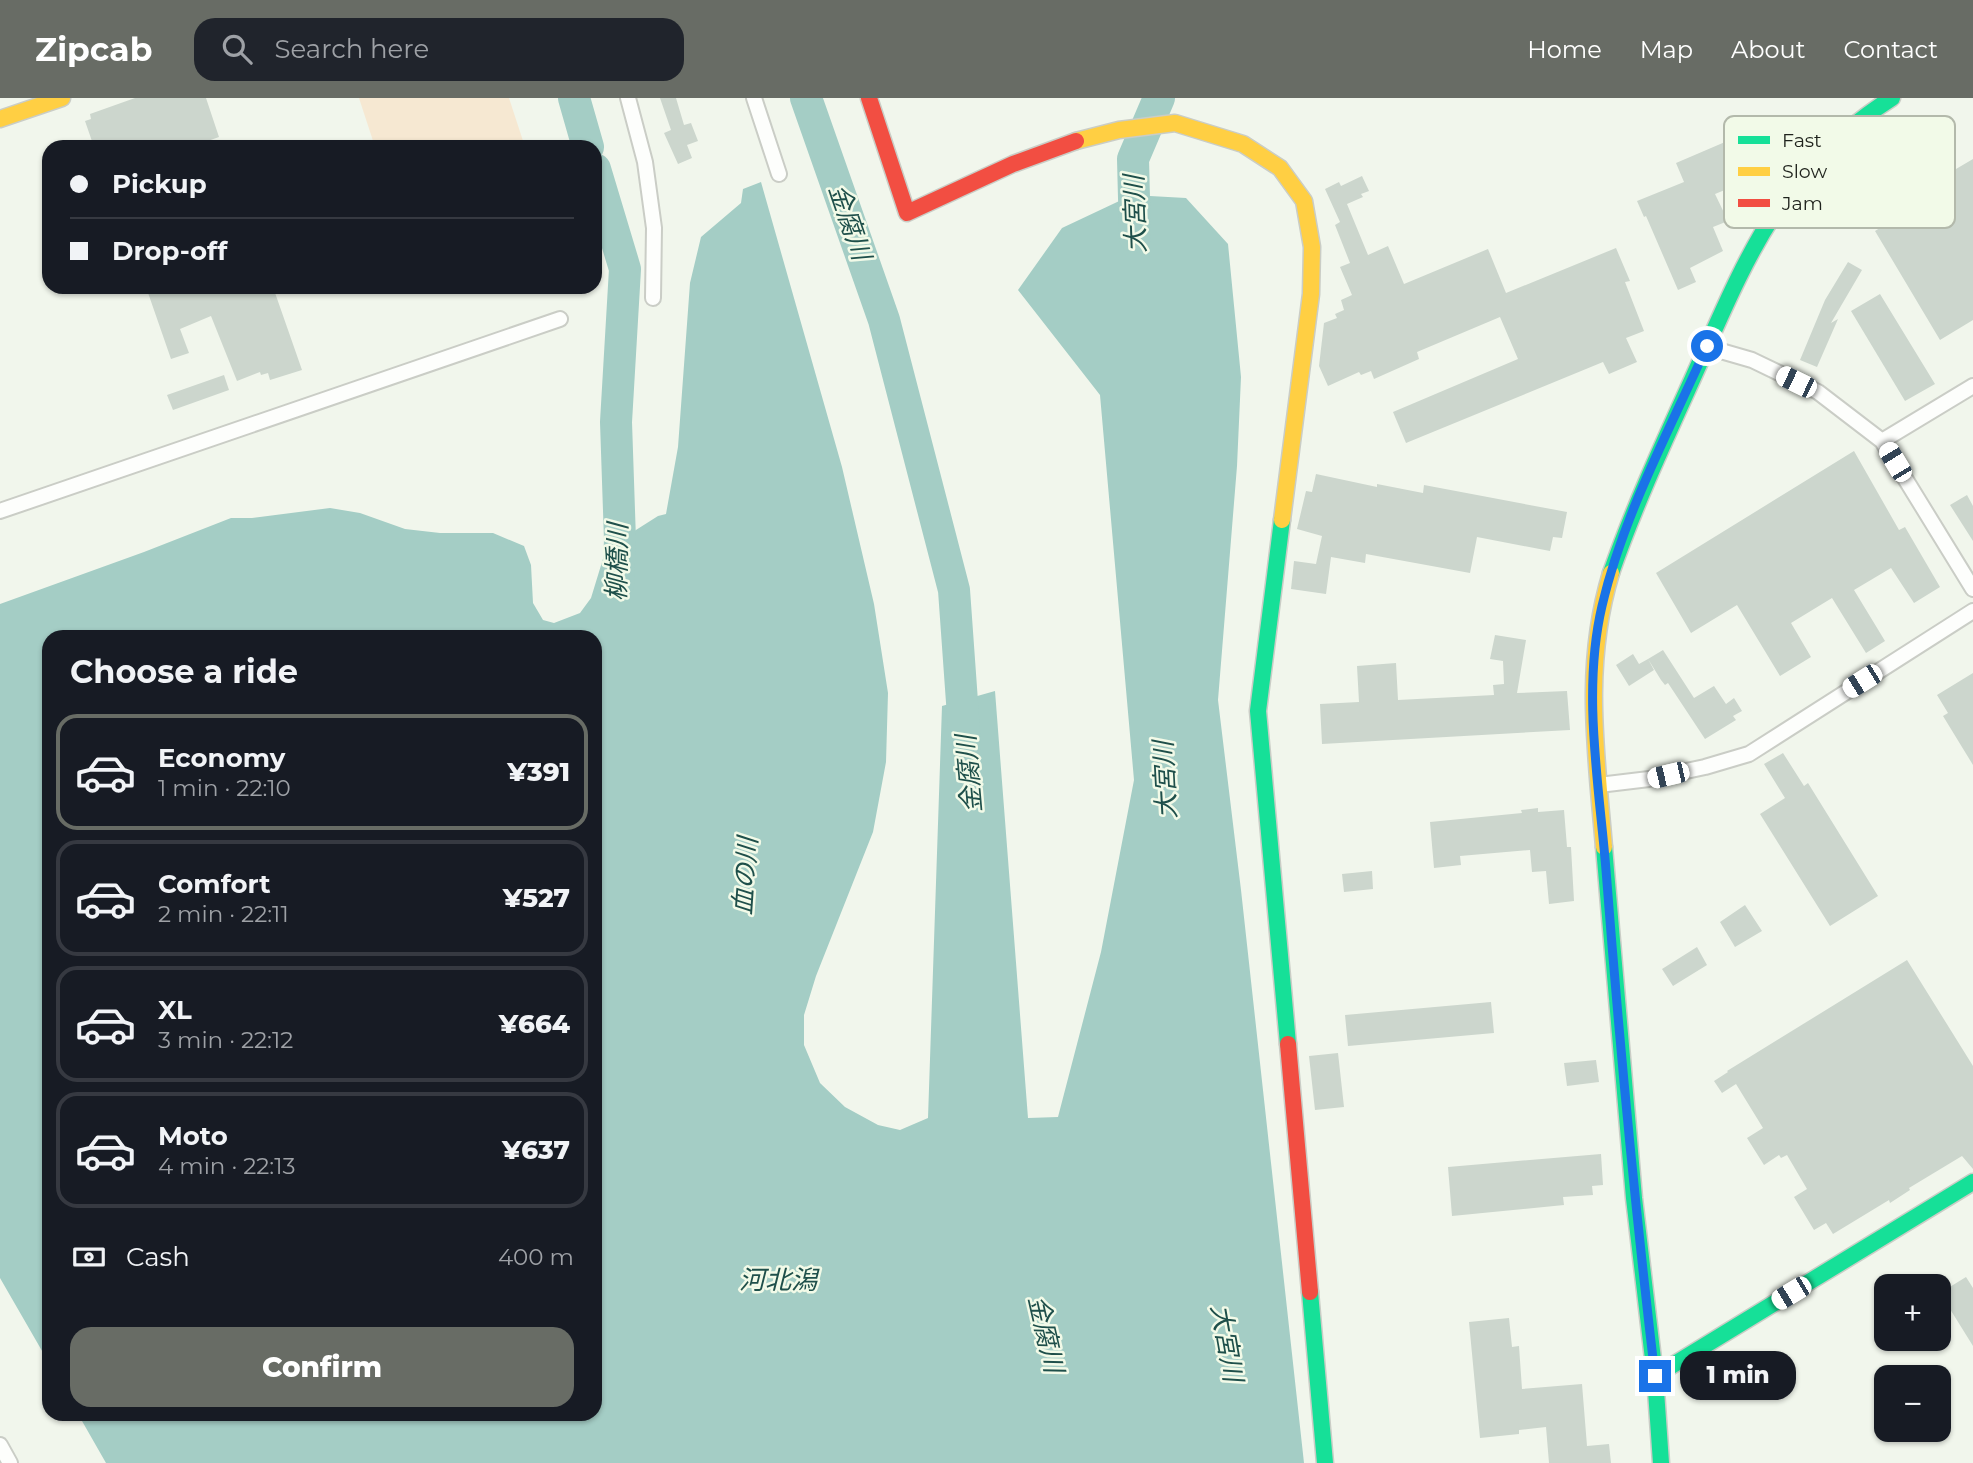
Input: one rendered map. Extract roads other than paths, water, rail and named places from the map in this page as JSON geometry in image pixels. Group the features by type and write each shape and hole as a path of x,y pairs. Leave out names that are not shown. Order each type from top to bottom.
{"street":[{"path":"0,119 62,98"},
{"path":"628,98 645,162 654,228 653,298"},
{"path":"754,98 779,174"},
{"path":"869,98 907,213 1013,164 1079,139 1119,130 1175,123 1243,144 1280,168 1304,201 1312,247 1311,293 1258,711 1325,1463"},
{"path":"1868,116 1892,98"},
{"path":"1661,1463 1655,1376 1634,1198 1592,698 1593,662 1602,607 1621,543 1707,346 1764,228"},
{"path":"0,511 560,319"},
{"path":"1707,346 1752,360 1818,392 1882,441 1973,589"},
{"path":"1882,441 1973,386"},
{"path":"1599,785 1649,779 1749,754 1973,611"},
{"path":"1655,1376 1973,1182"},
{"path":"0,1445 10,1463"}],"water":[{"name":"河北潟","path":"761,182 842,467 874,604 888,693 886,762 873,832 816,976 804,1015 804,1045 820,1083 845,1107 878,1125 900,1130 928,1118 942,706 995,691 1028,1118 1058,1117 1101,952 1134,780 1100,395 1018,290 1062,228 1132,195 1186,198 1228,244 1241,377 1237,466 1218,700 1304,1463 106,1463 82,1421 602,1421 602,630 42,630 42,1351 0,1278 0,604 231,518 252,518 330,508 360,513 405,529 440,533 493,533 524,546 531,565 533,603 543,620 554,623 580,613 591,598 606,549 658,516 666,514 678,447 690,283 701,237 741,203 743,189"}],"waterway":[{"name":"柳橋川","path":"574,98 586,140"},
{"name":"金腐川","path":"806,98 884,320 954,590 965,744"},
{"name":"大宮川","path":"1135,237 1133,159 1159,98"},
{"name":"柳橋川","path":"602,192 625,269 616,422 620,540 618,584"}],"water label":[{"name":"血の川","path":"745,876"}]}
